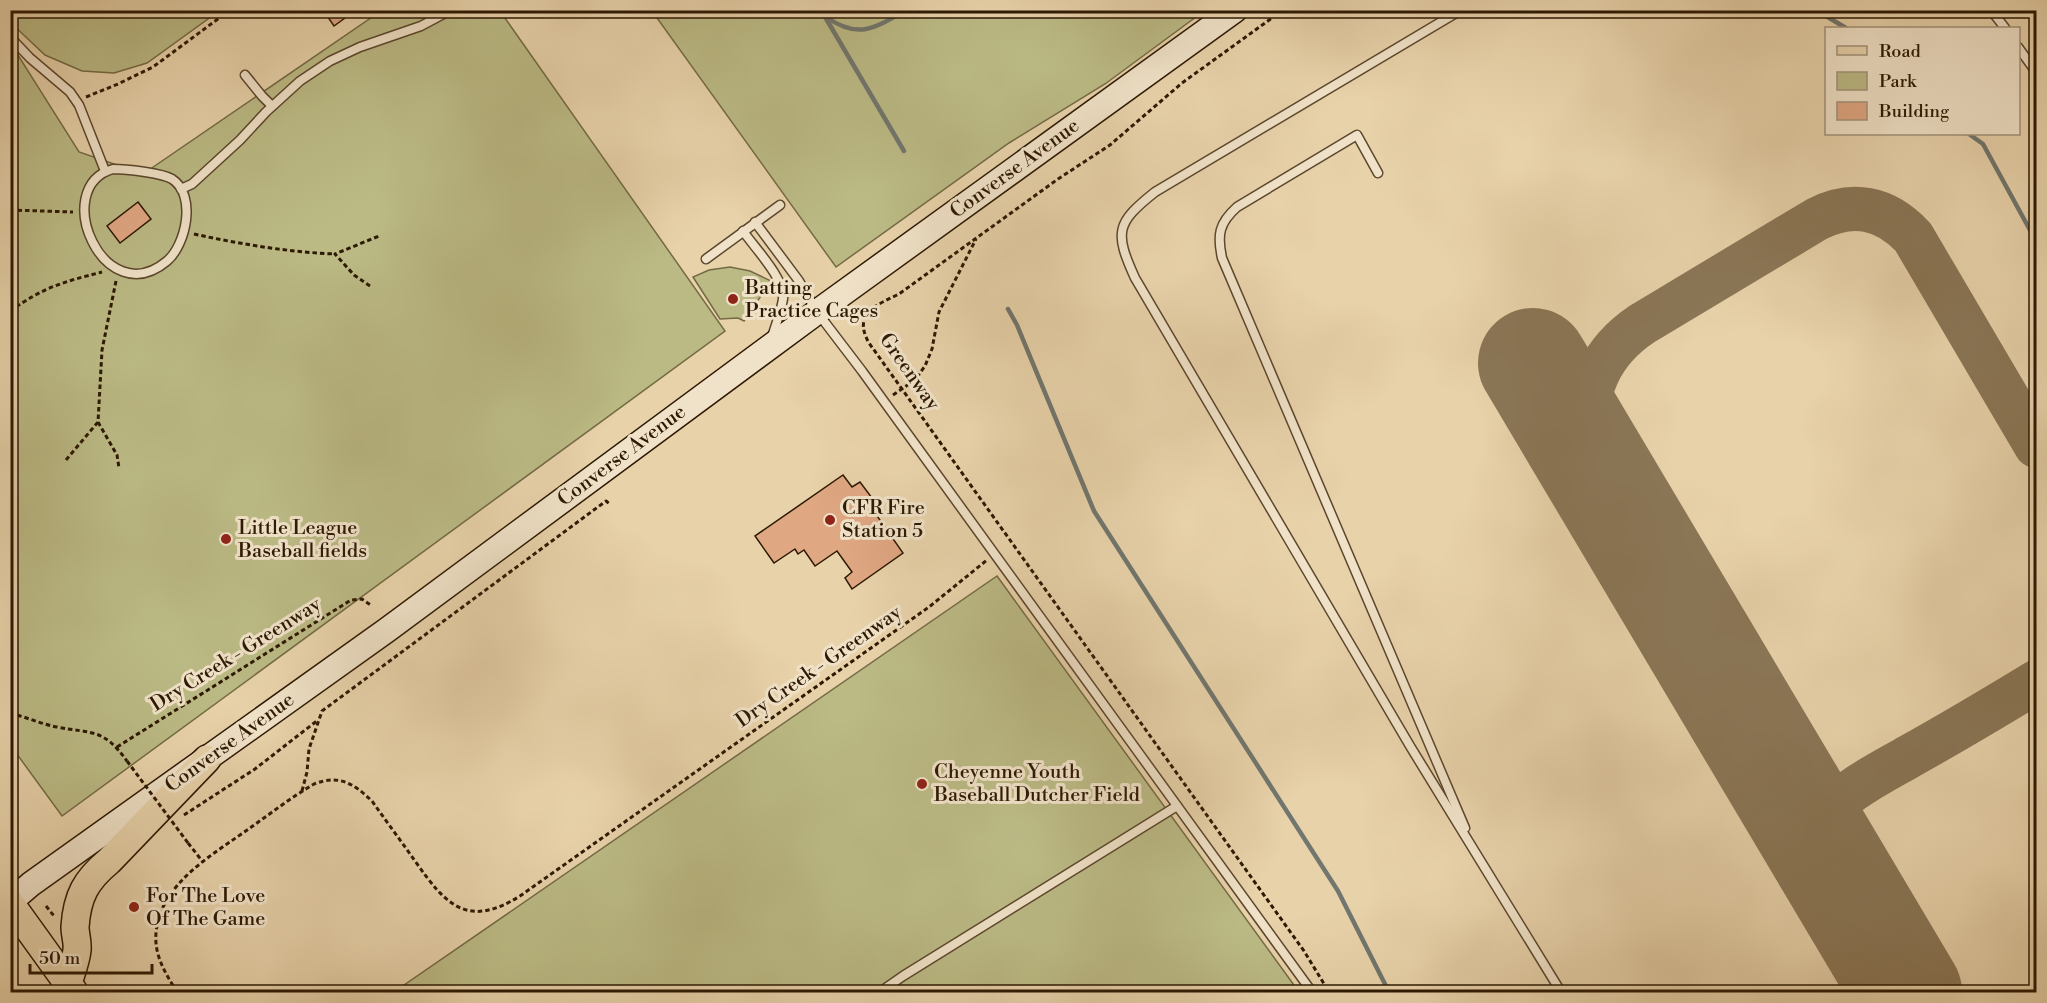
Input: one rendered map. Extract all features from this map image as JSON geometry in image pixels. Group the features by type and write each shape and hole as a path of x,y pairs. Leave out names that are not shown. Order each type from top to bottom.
{"main road":[{"name":"Converse Avenue","path":"10,903 32,884 387,630 817,312 1235,10"},
{"path":"72,988 77,949 75,928 77,904 84,889 95,873 207,759"},
{"path":"10,903 72,988"}],"lane":[{"path":"181,189 192,184 300,81 330,61 360,47 422,26 451,10"},
{"path":"1461,10 1155,192 1133,210 1125,220 1121,233 1125,256 1135,278 1404,736 1561,993"},
{"path":"1991,10 2004,27"},
{"path":"10,37 30,58 70,92 77,102 105,171"},
{"path":"2020,48 2037,72"},
{"path":"245,75 272,106"},
{"path":"1378,173 1357,135 1237,207 1227,216 1221,228 1219,243 1222,258 1476,853"},
{"path":"126,169 172,179 181,189 187,219 177,250 166,262 151,271 135,274 115,268 104,261 95,248 84,212 85,198 91,184 105,171 126,169"},
{"path":"706,259 780,205"},
{"path":"755,222 799,281 817,312 1311,993"},
{"path":"743,231 780,282 784,296 768,348"},
{"path":"880,993 903,976 1177,806"}],"path":[{"path":"77,102 153,67 230,10"},
{"name":"Greenway","path":"1283,10 1164,98 1110,145 1058,178 899,294 876,305 866,315 863,327 865,335 902,389 1304,951 1329,993"},
{"path":"10,210 84,212"},
{"path":"184,231 230,242 334,254 379,236"},
{"path":"884,402 915,380 925,366 932,349 939,312 976,238"},
{"path":"334,254 354,275 370,286"},
{"path":"10,311 34,294 61,282 115,268 102,350 98,422 117,455 119,468"},
{"path":"66,460 98,422"},
{"path":"302,792 309,749 322,711 606,501 611,504"},
{"name":"Dry Creek - Greenway","path":"177,993 161,966 156,935 160,914 172,892 203,862 314,784 331,779 353,785 372,801 434,888 451,904 469,911 491,910 520,896 921,613 994,554"},
{"name":"Dry Creek - Greenway","path":"117,747 351,600 362,599 372,606"},
{"path":"10,713 57,727 96,733 110,741 127,760 203,862"},
{"path":"167,828 203,801 255,769 318,719"}],"green space":[{"path":"10,11 219,11 147,63 114,73 82,71 45,55 11,23"},
{"name":"Little League Baseball fields","path":"381,11 500,11 725,331 62,816 11,746 11,44 79,152 143,174"},
{"path":"652,11 1204,11 1105,84 1009,143 836,267"},
{"name":"Batting Practice Cages","path":"730,267 750,271 771,281 744,321 738,318 720,319 693,277 709,270"},
{"name":"Cheyenne Youth Baseball Dutcher Field","path":"997,576 1299,992 394,992"}],"building":[{"path":"323,10 356,10 334,26"},
{"path":"138,202 151,219 120,243 107,226"},
{"name":"CFR Fire Station 5","path":"843,475 852,487 860,482 872,498 868,503 903,553 852,589 845,578 852,572 837,551 815,566 804,550 798,554 795,549 774,563 755,536"}],"waterway":[{"path":"821,10 904,151"},
{"path":"826,17 838,24 858,30 876,26 906,10"},
{"path":"1816,10 1844,27"},
{"path":"1970,135 1983,144 2036,241"},
{"path":"1008,309 1017,325 1094,511 1338,891 1389,992"}],"taxiway":[{"path":"1612,494 1594,453 1588,421 1592,388 1598,373 1616,346 1642,324 1817,219 1843,210 1868,210 1880,213 1913,237 2036,446"},
{"path":"1834,869 1825,849 1823,835 1824,820 1834,805 1866,782 2036,682"}],"runway":[{"path":"1533,363 1907,992"}],"place":[{"name":"Batting Practice Cages","path":"733,299"},
{"name":"CFR Fire Station 5","path":"830,520"},
{"name":"Little League Baseball fields","path":"226,539"},
{"name":"Cheyenne Youth Baseball Dutcher Field","path":"922,784"},
{"name":"For The Love Of The Game","path":"134,907"}]}
